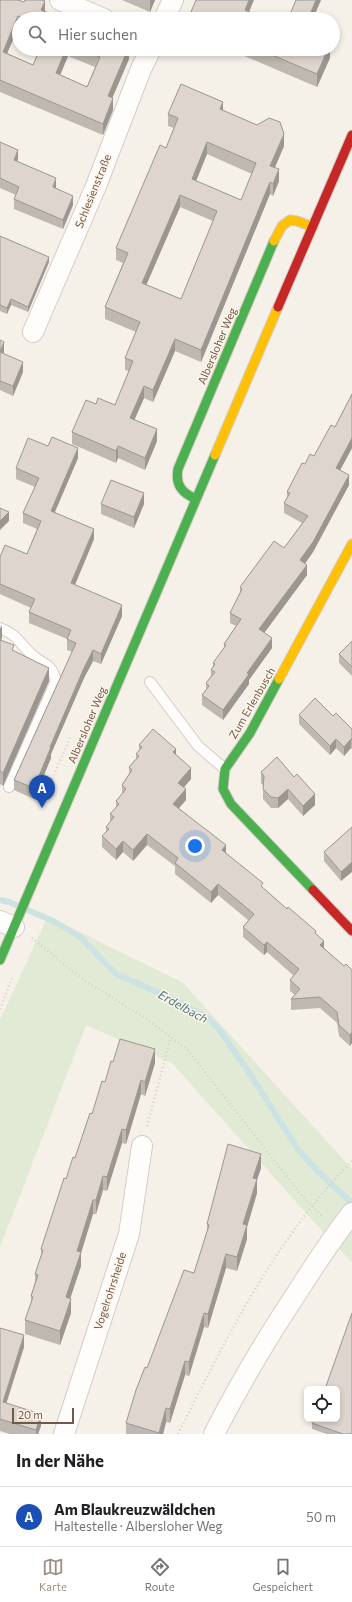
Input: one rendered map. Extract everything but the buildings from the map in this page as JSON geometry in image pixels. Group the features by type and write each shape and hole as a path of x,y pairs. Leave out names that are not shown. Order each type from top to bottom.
{"main road":[{"name":"Albersloher Weg","path":"0,960 352,135"},
{"name":"Albersloher Weg","path":"196,499 180,490 176,475 282,225 288,221 295,220 313,227"},
{"name":"Zum Erlenbusch","path":"225,769 250,733 352,544"},
{"path":"225,769 223,788 231,804 352,931"}],"street":[{"path":"60,0 88,12"},
{"path":"167,12 173,0"},
{"name":"Schlesienstraße","path":"32,332 96,186 141,69 148,56"},
{"name":"Vogelrohrsheide","path":"64,1434 129,1234 142,1146"},
{"path":"214,1434 236,1390 283,1314 344,1223"}],"lane":[{"path":"0,628 18,638 32,655 47,664 53,670 56,681 9,788"},
{"path":"150,682 198,746 225,769"}],"path":[{"path":"15,926 84,980 145,1018 187,1049 311,1206 344,1223"},
{"path":"142,1146 172,1037"},
{"path":"178,1434 218,1352 282,1247 311,1206 352,1160"}],"green space":[{"path":"48,916 183,983 352,1169 352,1262 331,1241 172,1063 86,1025 0,1247 0,1020"}],"waterway":[{"name":"Erdelbach","path":"0,900 9,902 53,921 80,937 116,974 179,1002 209,1019 219,1029 254,1080 297,1148 315,1169 352,1203"}],"traffic: fast":[{"path":"196,499 187,494 181,488 177,475 178,469 274,241"},
{"path":"0,960 215,455"},
{"path":"279,679 250,733 225,769 223,789 231,804 313,890"}],"traffic: slow":[{"path":"274,241 282,226 290,220 313,227"},
{"path":"215,455 278,307"},
{"path":"279,679 352,544"}],"traffic: jam":[{"path":"278,307 352,135"},
{"path":"313,890 352,931"}],"place":[{"name":"Am Blaukreuzwäldchen","path":"42,808"}]}
